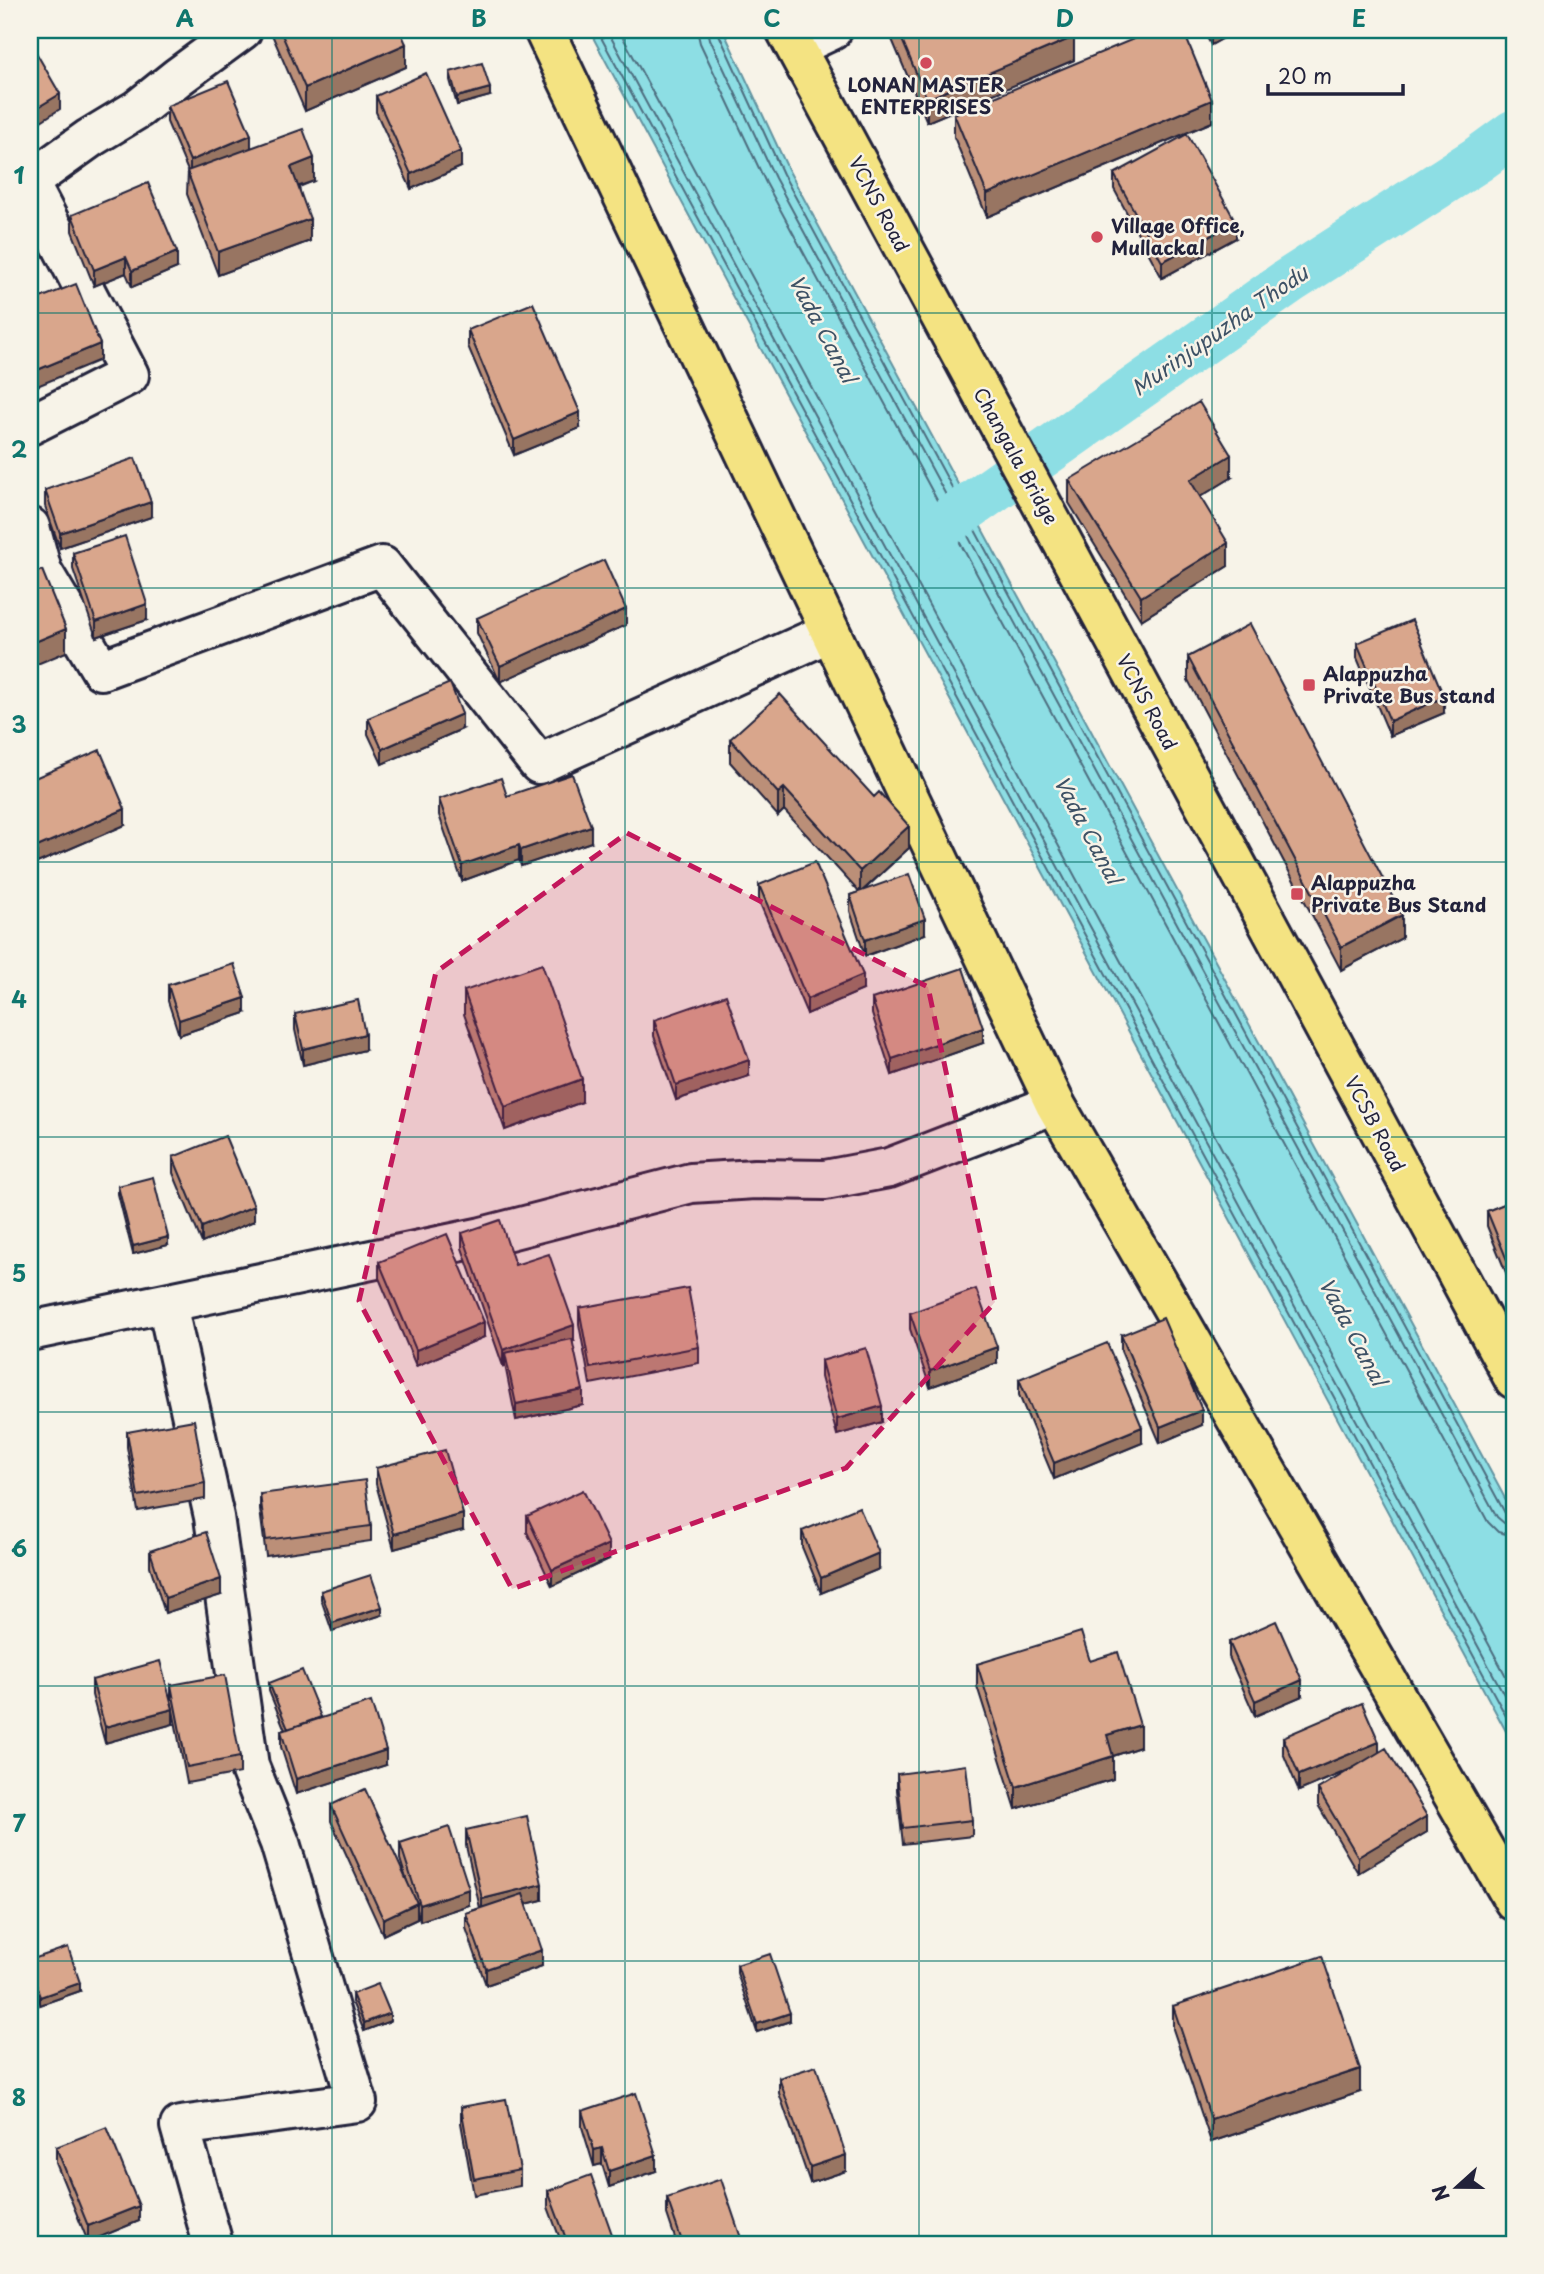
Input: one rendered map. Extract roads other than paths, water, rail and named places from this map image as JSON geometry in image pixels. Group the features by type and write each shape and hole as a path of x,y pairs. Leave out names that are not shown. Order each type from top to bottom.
{"main road":[{"path":"544,30 1055,1104 1514,1901"},
{"name":"VCNS Road","path":"791,38 972,378"},
{"name":"Changala Bridge","path":"972,378 1060,535"},
{"name":"VCNS Road","path":"1060,535 1237,868"},
{"name":"VCSB Road","path":"1237,868 1514,1379"}],"street":[{"path":"30,425 129,375 30,183 90,138 138,109 242,30"},
{"path":"791,38 832,30"},
{"path":"30,527 36,574 102,670 382,566 539,764 830,632"},
{"path":"30,1331 482,1237 691,1183 755,1179 825,1180 889,1168 1055,1104"},
{"path":"167,1304 214,1517 249,1766 280,1843 358,2102 180,2126 213,2244"}],"water":[{"name":"Vada Canal","path":"589,30 723,30 789,171 1514,1515 1514,1746"}],"waterway":[{"name":"Murinjupuzha Thodu","path":"930,534 1289,281 1477,160 1514,133"}],"place":[{"name":"LONAN MASTER ENTERPRISES","path":"926,63"},
{"name":"Village Office, Mullackal","path":"1097,237"},
{"name":"Alappuzha Private Bus stand","path":"1309,685"},
{"name":"Alappuzha Private Bus Stand","path":"1297,894"}]}
